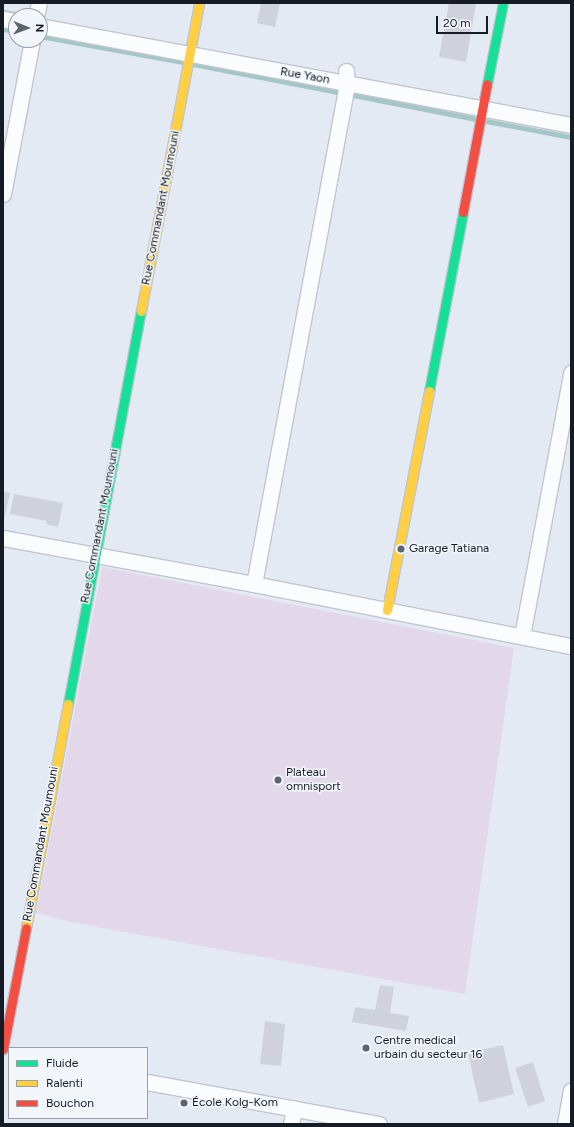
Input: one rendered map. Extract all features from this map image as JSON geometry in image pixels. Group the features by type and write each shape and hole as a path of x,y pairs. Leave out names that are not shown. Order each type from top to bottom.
{"street":[{"name":"Rue Commandant Moumouni","path":"3,1049 199,3"},
{"path":"387,610 484,109 503,3"},
{"name":"Rue Yaon","path":"48,28 190,55 346,77 484,109 571,126"},
{"path":"3,194 30,48"},
{"path":"254,584 346,77"},
{"path":"522,636 571,373"},
{"path":"3,538 254,584 571,646"},
{"path":"148,1082 379,1124"},
{"path":"565,1124 571,1091"},
{"path":"291,1124 294,1108"}],"shaded area":[{"name":"Plateau omnisport","path":"102,567 514,648 465,994 70,922 36,913"}],"building":[{"path":"261,3 280,3 275,27 257,23"},
{"path":"449,3 476,3 466,62 439,57"},
{"path":"3,492 10,493 4,520 3,519"},
{"path":"14,494 63,503 58,527 46,524 47,521 10,514"},
{"path":"380,985 394,987 390,1013 409,1016 406,1031 352,1022 355,1007 375,1010"},
{"path":"265,1021 285,1024 281,1066 260,1064"},
{"path":"503,1045 514,1094 479,1103 468,1053"},
{"path":"533,1062 545,1101 528,1107 515,1068"}],"waterway":[{"path":"3,12 8,13"},
{"path":"3,29 8,30"},
{"path":"48,37 183,62"},
{"path":"193,64 476,119"},
{"path":"486,121 571,137"}],"traffic: fast":[{"path":"487,84 503,3"},
{"path":"429,391 463,212"},
{"path":"68,704 141,311"}],"traffic: slow":[{"path":"141,311 199,3"},
{"path":"387,610 429,391"},
{"path":"26,928 68,704"}],"traffic: jam":[{"path":"463,212 487,84"},
{"path":"3,1049 26,928"}],"place":[{"name":"Garage Tatiana","path":"401,549"},
{"name":"Plateau omnisport","path":"278,780"},
{"name":"Centre medical urbain du secteur 16","path":"366,1048"},
{"name":"École Kolg-Kom","path":"184,1103"}]}
